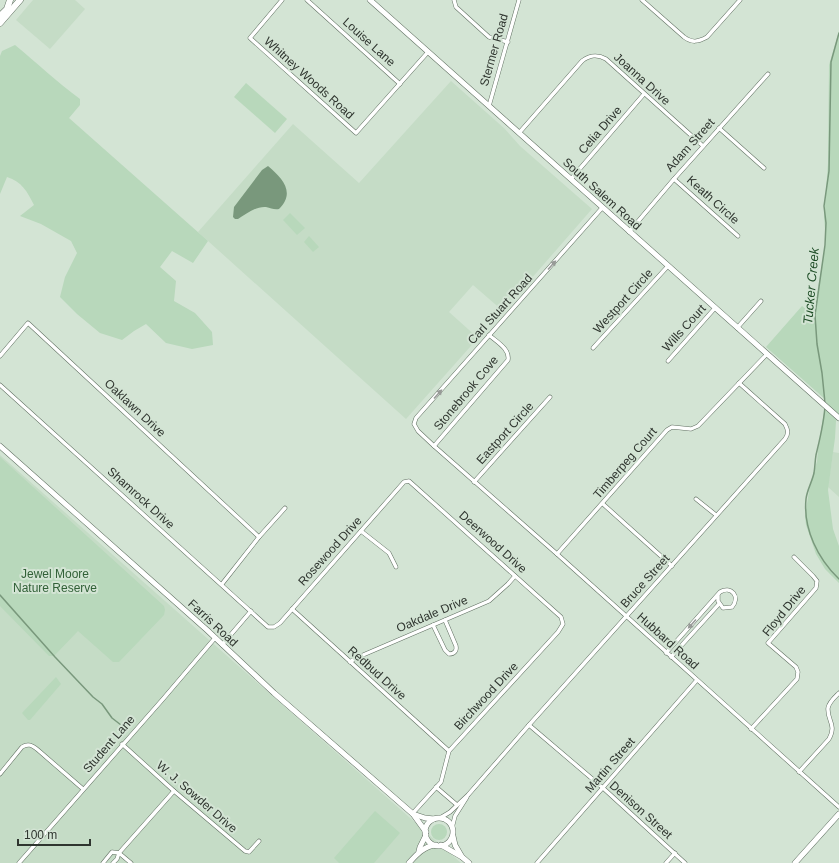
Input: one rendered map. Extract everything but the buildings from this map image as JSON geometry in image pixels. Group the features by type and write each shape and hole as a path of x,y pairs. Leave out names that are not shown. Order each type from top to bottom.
{"main road":[{"path":"0,10 9,0"},
{"path":"0,16 6,9 9,0"},
{"path":"0,23 20,0"}],"street":[{"name":"Whitney Woods Road","path":"282,0 250,38 356,133 400,84"},
{"name":"Louise Lane","path":"306,0 400,84"},
{"name":"South Salem Road","path":"370,0 839,418"},
{"path":"454,0 456,7 489,37 508,42"},
{"name":"Stermer Road","path":"489,106 519,0"},
{"path":"642,0 684,37 694,42 700,41 707,37 740,0"},
{"path":"400,84 428,52"},
{"name":"Joanna Drive","path":"519,133 582,61 589,56 596,55 606,59 703,146"},
{"name":"Adam Street","path":"629,232 703,146 768,74"},
{"name":"Celia Drive","path":"571,179 644,94"},
{"path":"719,128 764,168"},
{"name":"Keath Circle","path":"674,179 738,236"},
{"name":"Carl Stuart Road","path":"414,424 416,418 602,208"},
{"name":"Westport Circle","path":"593,348 668,266"},
{"path":"737,328 762,301"},
{"name":"Wills Court","path":"668,361 715,308"},
{"name":"Oaklawn Drive","path":"0,356 28,323 259,537"},
{"name":"Stonebrook Cove","path":"434,446 508,360 506,350 489,335"},
{"name":"Timberpeg Court","path":"557,554 667,430 672,426 692,429 698,426 767,354"},
{"name":"Bruce Street","path":"438,818 450,812 468,794 788,435 788,430 785,424 739,383"},
{"name":"Shamrock Drive","path":"0,385 268,627"},
{"name":"Eastport Circle","path":"474,482 550,397"},
{"name":"Hubbard Road","path":"414,424 418,431 434,446 557,554 839,807"},
{"name":"Farris Road","path":"0,446 328,740 413,813 426,833"},
{"name":"Deerwood Drive","path":"404,482 409,481 415,485 561,617 563,624"},
{"name":"Rosewood Drive","path":"268,627 274,628 292,609 404,482"},
{"path":"696,499 716,515"},
{"path":"602,504 672,566"},
{"path":"222,584 259,537 285,508"},
{"path":"361,531 389,553 396,567"},
{"name":"Floyd Drive","path":"751,728 797,679 798,672 796,668 768,643 816,588 814,576 794,557"},
{"name":"Oakdale Drive","path":"350,662 356,658 489,601 515,576"},
{"path":"666,653 718,595 723,590 729,590 734,593 736,599 734,604 729,608 723,608 719,604 717,598 718,595"},
{"path":"671,657 719,604"},
{"name":"Redbud Drive","path":"292,609 449,750"},
{"path":"222,645 251,611"},
{"path":"433,625 444,650 449,654 453,653 456,650 456,646 445,620"},
{"name":"Birchwood Drive","path":"413,813 441,782 449,750 558,632 563,624"},
{"name":"Student Lane","path":"19,863 214,638"},
{"name":"Martin Street","path":"537,863 697,680"},
{"path":"799,772 833,733 833,726 828,708 839,692"},
{"name":"Denison Street","path":"529,725 685,863"},
{"name":"W. J. Sowder Drive","path":"122,744 174,791 246,852 249,852 259,841"},
{"path":"0,774 22,747 30,745 38,750 83,789"},
{"path":"436,787 457,805"},
{"path":"113,863 117,859 118,853 174,791"},
{"name":"Bruce Street","path":"452,828 453,820 468,794"},
{"name":"Farris Road","path":"413,813 425,818 438,818"},
{"path":"795,863 839,814"},
{"path":"409,863 419,851 428,824 438,818 448,821 452,828 452,835 455,845 462,857"},
{"path":"426,833 428,840 462,857 469,863"},
{"path":"419,851 430,846 448,842 452,835"},
{"path":"103,863 112,852 118,853 131,863"},
{"path":"666,863 675,853"}],"shaded area":[{"path":"33,0 75,0 85,9 50,49 16,20"},
{"path":"451,81 505,129 520,146 592,209 503,311 473,285 449,312 478,338 406,419 198,232 293,124 359,183"},
{"path":"268,166 278,175 285,186 287,191 284,203 279,209 262,207 251,211 238,219 235,219 233,217 234,207 262,170"},
{"path":"833,452 839,453 839,497 828,487"},
{"path":"0,455 461,863 0,863"}],"green space":[{"path":"839,31 839,417 836,421 828,490 833,529 839,546 839,583 825,569 816,554 806,525 805,516 809,491 817,461 826,400 766,347 802,306 813,315 826,242 824,217 828,163 829,65"},
{"path":"15,45 80,99 80,105 69,118 208,241 193,263 172,251 160,267 176,281 174,301 195,313 212,332 213,345 192,349 166,343 146,324 122,340 100,333 77,314 60,297 65,277 77,253 71,241 41,224 20,216 34,205 26,191 17,182 7,177 0,194 0,56 2,51"},
{"path":"246,83 287,119 275,133 234,97"},
{"path":"290,213 305,228 297,235 283,220"},
{"path":"309,236 319,247 313,252 304,242"},
{"name":"Jewel Moore Nature Reserve","path":"0,457 164,606 164,615 119,662 113,662 78,631 54,656 49,656 0,606"},
{"path":"56,677 61,684 30,720 28,720 22,713"},
{"path":"375,811 400,833 374,863 339,863 334,858"},
{"path":"436,824 442,824 447,829 445,838 442,840 436,840 431,835 431,829"}],"waterway":[{"name":"Tucker Creek","path":"825,403 817,344 815,315 825,245 826,223 824,206 829,171 831,62 839,33"},
{"name":"Tucker Creek","path":"825,406 814,473 806,499 806,510 807,521 814,543 831,571 839,579"},
{"path":"0,595 55,657 93,697 102,704 112,718 121,725 124,730"}]}
